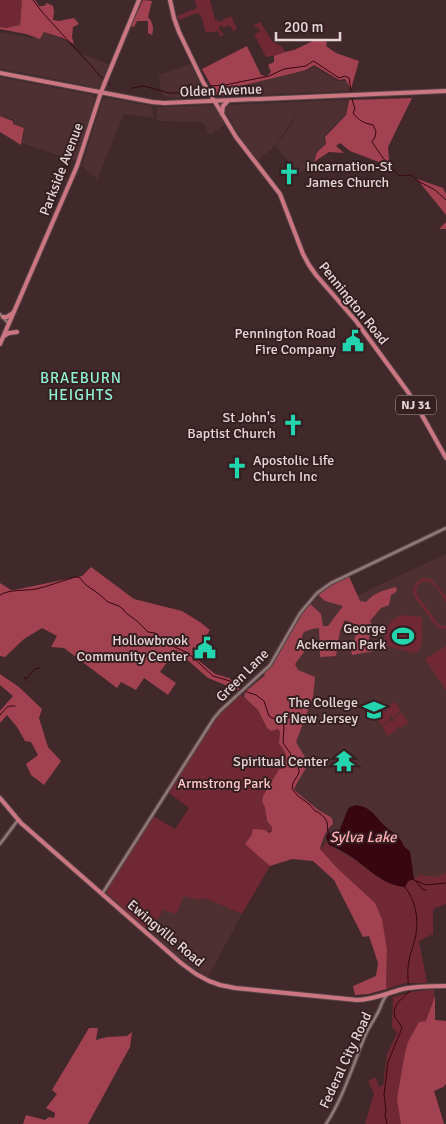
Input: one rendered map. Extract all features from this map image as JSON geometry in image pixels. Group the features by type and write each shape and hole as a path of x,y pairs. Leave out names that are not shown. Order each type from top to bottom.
{"main road":[{"name":"Parkside Avenue","path":"0,344 77,166 101,92 139,0"},
{"name":"Pennington Road","path":"170,0 179,32 197,70 241,144 280,194 309,265 356,321 408,392 446,458"},
{"name":"Olden Avenue","path":"0,73 154,102 173,103 446,91"},
{"path":"222,114 223,106 228,100"},
{"path":"1,315 8,316 14,312"},
{"path":"4,336 17,332"},
{"name":"Ewingville Road","path":"0,798 18,820 180,963 214,983 234,988 346,1000 364,1000 406,988 446,986"}],"street":[{"path":"1,315 9,324"},
{"name":"Green Lane","path":"102,894 214,718 270,665 300,613 322,589 446,528"},
{"path":"0,844 18,820"},
{"name":"Federal City Road","path":"326,1124 354,1066 367,1031 384,998 389,993"},
{"name":"Federal City Road","path":"379,997 381,1004"}],"shaded area":[{"path":"22,0 35,0 39,6 44,6 47,3 53,6 53,20 59,21 74,18 79,24 73,27 72,37 74,44 44,32 40,39 0,29 0,27 6,28 20,25"},
{"path":"143,0 152,1 148,17 153,26 152,35 148,33 148,21 137,21 134,27 131,26"},
{"path":"44,31 65,40 80,54 109,65 97,88 0,68 0,32 33,38"},
{"path":"317,39 327,42 326,46 336,53 359,61 351,89 345,79 339,80 314,65 306,70 232,88 233,95 217,96 202,69 247,46 261,75 267,76 271,72 268,65 274,62 274,56 294,50"},
{"path":"190,64 206,95 204,97 169,98 161,93 159,75"},
{"path":"314,67 338,81 348,81 350,91 233,96 233,89 294,72 307,71"},
{"path":"0,77 93,95 95,99 76,161 22,143 25,128 14,124 14,120 0,115"},
{"path":"106,98 151,106 154,118 124,114 97,179 82,166 102,101"},
{"path":"412,98 388,147 389,160 384,164 350,151 340,143 336,146 344,153 329,152 314,162 317,152 326,144 325,137 346,115 349,100"},
{"path":"348,100 345,115 324,137 325,144 316,152 313,163 299,174 276,146 292,124 297,111 275,146 258,160 243,142 225,110 227,105"},
{"path":"210,105 215,107 225,123 210,135 202,122 157,121 157,108 159,107"},
{"path":"0,116 24,128 21,145 0,132"},
{"path":"417,179 443,188 446,194 446,215"},
{"path":"446,222 446,229 439,229"},
{"name":"The College of New Jersey","path":"446,554 446,890 368,882 317,838 290,794 282,657 307,608 323,592 347,579 358,595"},
{"path":"91,567 134,599 182,611 210,630 193,656 215,674 229,678 240,688 238,690 208,678 176,650 160,672 176,683 168,695 144,678 136,690 121,682 117,688 64,648 51,647 57,636 42,628 24,639 5,657 0,656 0,583 14,590 82,576"},
{"path":"348,574 360,601 366,602 379,592 395,587 397,589 391,595 389,605 381,608 370,621 372,625 367,647 369,650 374,651 352,655 351,649 359,626 345,620 340,631 336,656 320,657 319,628 304,632 302,636 304,652 295,664 298,670 315,677 313,697 296,742 306,758 307,764 294,790 317,809 332,818 333,824 326,832 320,849 338,869 375,903 382,919 387,949 387,989 355,995 353,986 376,976 378,963 369,936 363,937 334,880 313,861 292,859 270,866 245,844 253,829 265,830 269,833 272,831 272,827 267,821 262,801 279,769 283,769 286,758 285,752 279,743 280,732 278,729 271,731 267,728 258,710 244,697 245,692 265,675 262,671 272,660 308,602 321,614 323,626 328,626 343,606 325,601 316,593 324,586"},
{"path":"0,674 19,687 42,709 39,718 48,747 61,761 44,785 31,775 26,764 38,755 31,742 25,741 7,715 0,723 0,711 13,696 0,685"},
{"path":"184,895 198,900 204,898 242,914 208,977 180,958 152,934 163,909"},
{"path":"435,996 435,1020 446,1021 446,1084 434,1091 444,1124 401,1124 397,1099 408,1042 419,1022 426,1021"},
{"path":"89,1028 98,1028 96,1040 107,1037 127,1036 132,1032 130,1047 88,1124 23,1124 26,1115 45,1120 49,1117 54,1118 55,1113 46,1108 57,1094 52,1090"}],"green space":[{"path":"0,0 22,0 20,25 6,28 0,27"},
{"path":"196,0 210,0 215,20 219,22 231,16 237,29 233,31 230,25 225,27 219,26 224,35 220,36 218,31 206,33 201,15 197,13 179,20 177,16 197,8"},
{"path":"260,22 272,41 282,47 285,52 266,57 254,34 260,32 254,25"},
{"path":"424,578 431,579 435,583 446,597 446,602 435,586 428,581 418,585 416,589 417,595 438,624 446,626 446,629 438,628 435,625 414,596 413,590 415,585"},
{"name":"George Ackerman Park","path":"403,615 422,617 422,642 417,653 384,645 388,626 397,617"},
{"path":"446,646 446,690 425,659"},
{"name":"Armstrong Park","path":"241,695 258,710 267,728 271,731 277,729 280,732 279,743 286,755 283,770 279,769 262,801 267,821 272,827 272,831 252,834 245,843 270,866 242,914 204,898 198,900 184,896 176,914 163,910 152,934 107,894 107,890 153,816 175,829 189,808 169,793 212,724"},
{"path":"395,702 401,711 393,717 391,715 390,719 381,725 374,715 383,709 385,712 388,710 386,707"},
{"path":"402,713 408,723 400,728 398,726 397,730 388,736 382,726 390,720 392,722 393,718"},
{"path":"327,842 375,875 389,883 402,887 419,875 436,877 446,873 446,904 433,910 433,934 419,941 427,983 406,983 386,989 387,949 382,919 320,849"},
{"path":"434,990 435,1020 446,1021 446,1084 434,1091 444,1124 365,1124 374,1093 368,1081 376,1077 379,1087 383,1085 387,1055 397,1033 392,1027 393,998 390,998"}],"water":[{"name":"Sylva Lake","path":"356,805 372,812 385,826 397,835 410,851 414,880 410,880 405,887 384,881 350,856 329,845 326,838 328,832 336,839 348,809"}],"waterway":[{"path":"33,0 103,79"},
{"path":"209,86 225,85 269,76 284,69 306,66 313,61 339,78 345,76 349,78 351,91"},
{"path":"132,88 144,86 169,93 201,89"},
{"path":"352,99 355,109 353,113 357,118 373,125 376,131 372,142 399,176 411,175 435,190 446,200"},
{"path":"0,595 13,591 36,589 79,577 108,602 123,609 148,632 155,633 168,644 188,653 213,676 230,681 244,691 256,695 264,701 269,716 281,720 283,723 283,743 299,770 292,789 325,818 328,832"},
{"path":"35,669 40,668"},
{"path":"27,681 24,678 27,678 34,670"},
{"path":"0,715 7,707 15,706"},
{"path":"414,880 426,885 446,883"},
{"path":"416,881 422,889 426,890"},
{"path":"387,1124 384,1095 388,1062 402,1028 394,1013 398,1003 409,992 408,965 417,928 414,903 405,887"}],"place":[{"name":"Incarnation-St James Church","path":"289,174"},
{"name":"Pennington Road Fire Company","path":"353,341"},
{"name":"St John's Baptist Church","path":"293,425"},
{"name":"Apostolic Life Church Inc","path":"237,468"},
{"name":"George Ackerman Park","path":"403,636"},
{"name":"Hollowbrook Community Center","path":"205,648"},
{"name":"The College of New Jersey","path":"374,710"},
{"name":"Spiritual Center","path":"344,761"}],"district":[{"name":"BRAEBURN HEIGHTS","path":"81,386"}]}
